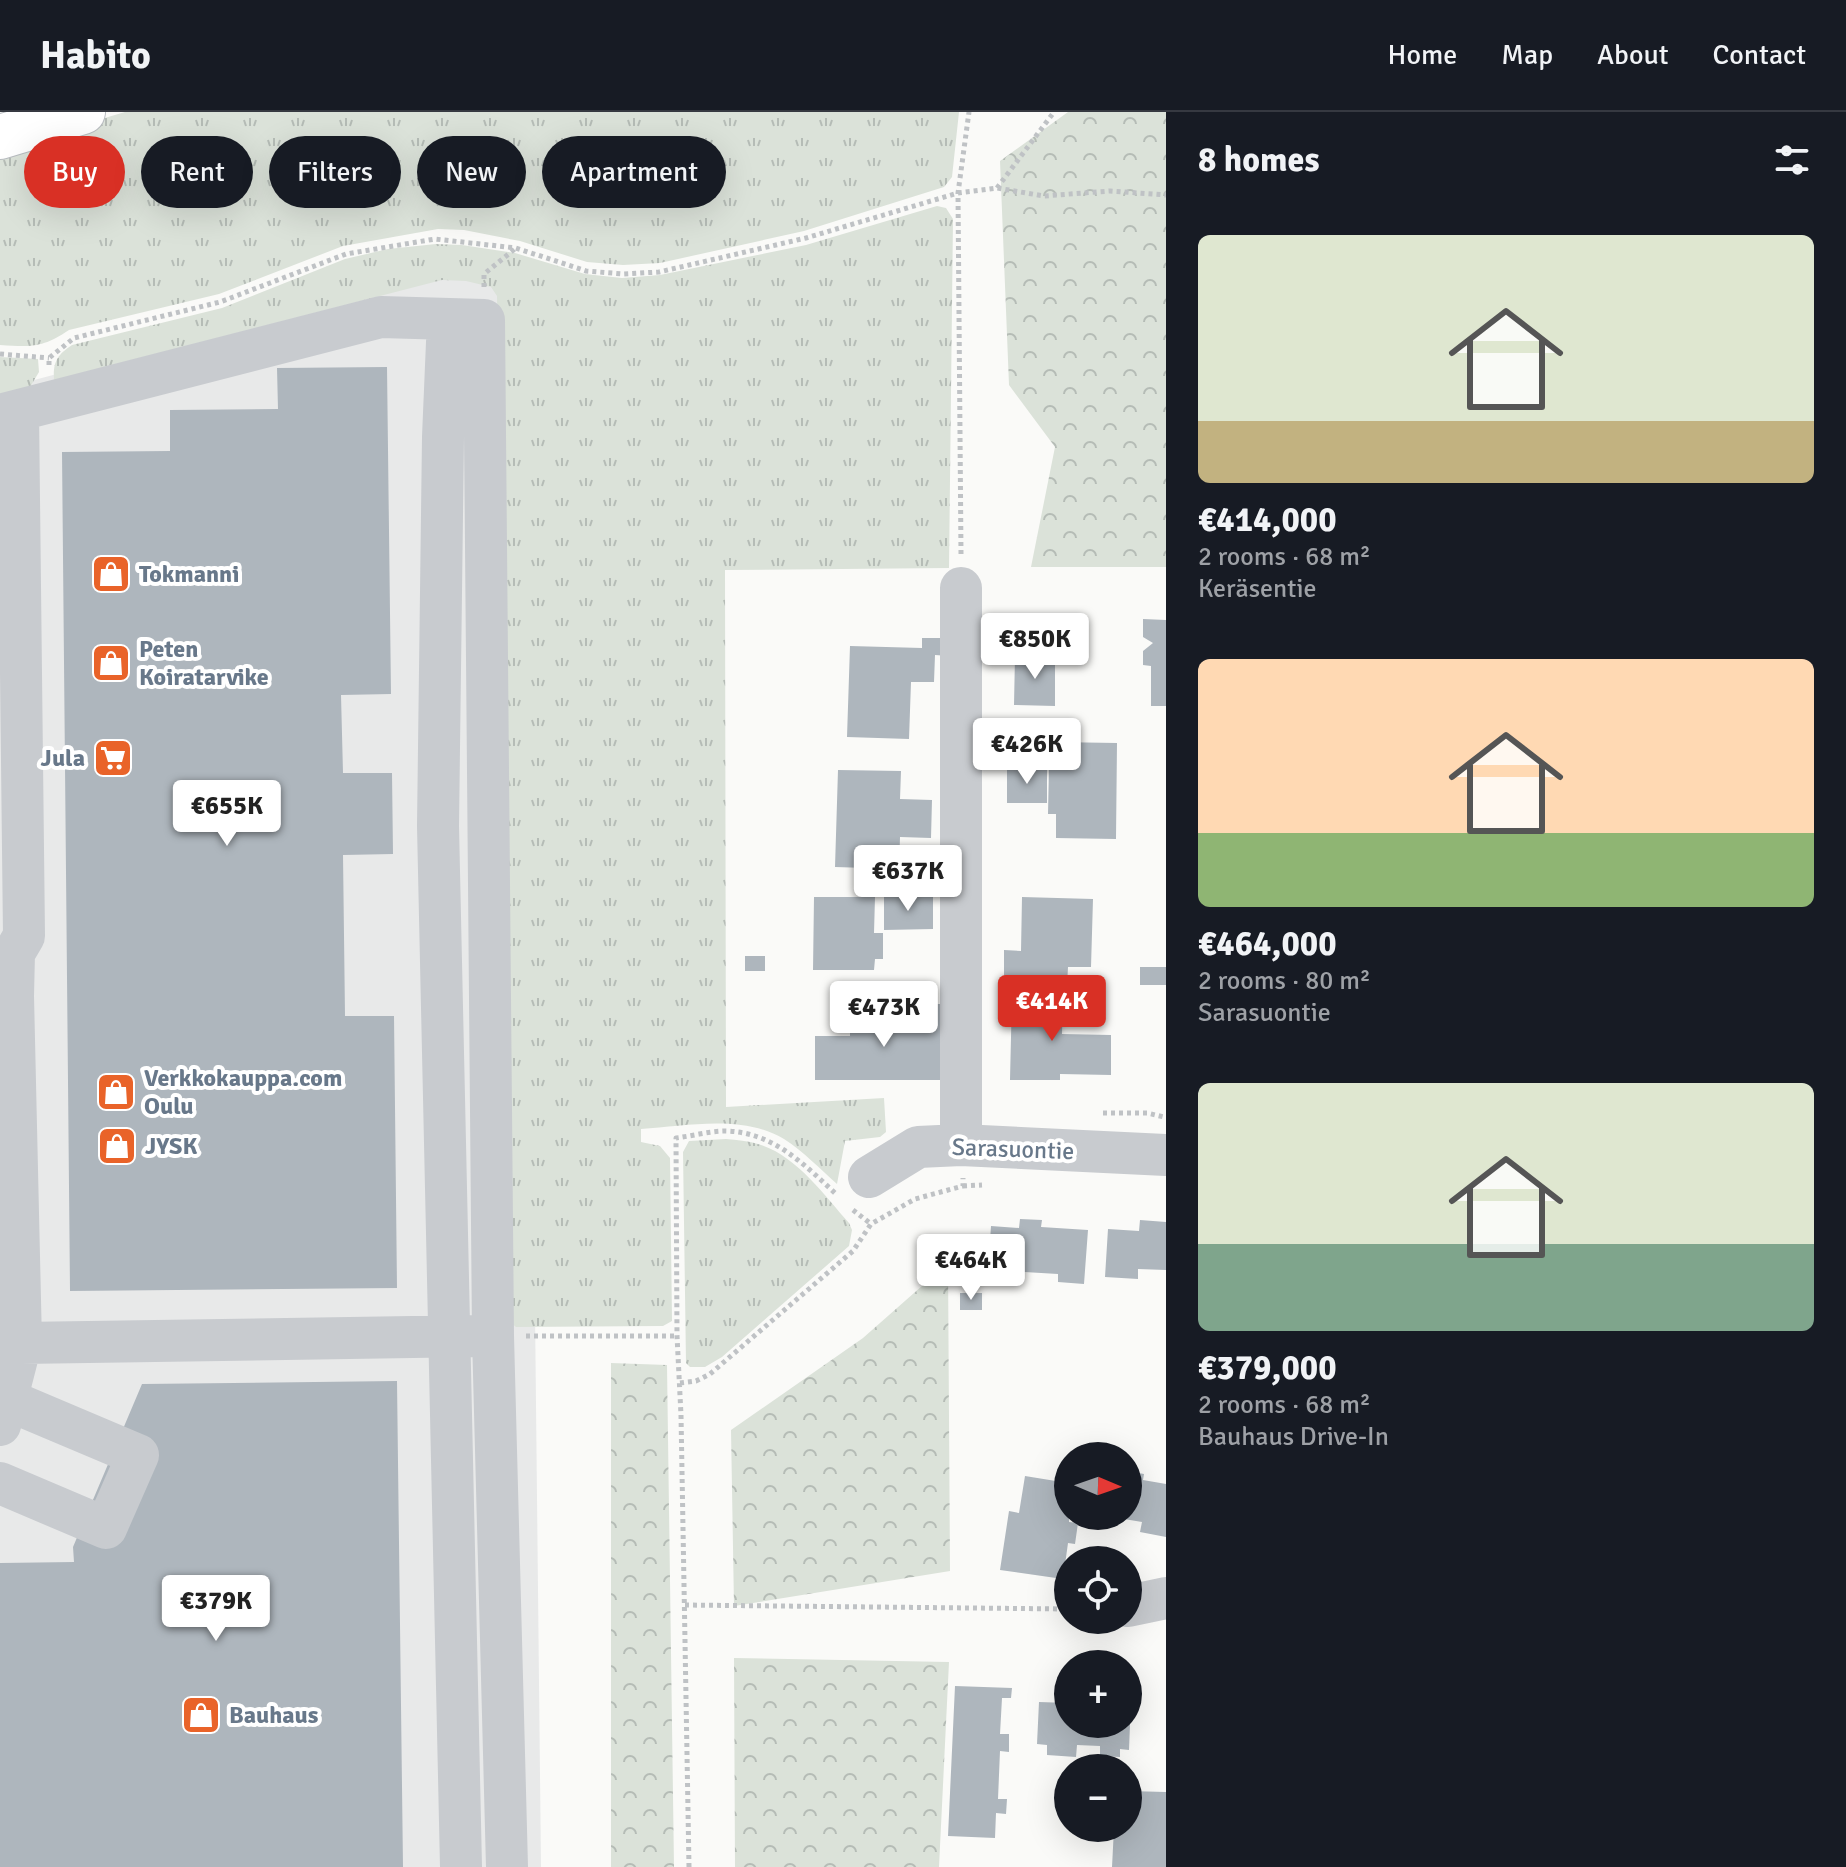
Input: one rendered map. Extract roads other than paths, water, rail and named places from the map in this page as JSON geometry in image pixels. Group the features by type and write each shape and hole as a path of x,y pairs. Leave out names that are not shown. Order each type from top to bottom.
{"highway":[{"path":"0,137 83,112"}],"street":[{"path":"0,1483 106,1528 138,1455 4,1412 21,1343 9,1230 7,953 24,936 10,495 22,409 381,317 466,319"},
{"path":"466,319 489,825 493,1336 507,1867"},
{"path":"461,1867 438,826 443,437 466,319"},
{"path":"961,588 961,1145"},
{"path":"438,826 489,825"},
{"name":"Sarasuontie","path":"869,1177 918,1147 961,1145 1166,1155"},
{"path":"21,1343 493,1336"},
{"path":"1142,1603 1166,1598"}],"place":[{"name":"Tokmanni","path":"111,574"},
{"name":"Peten Koiratarvike","path":"111,663"},
{"name":"Jula","path":"113,758"},
{"name":"Verkkokauppa.com Oulu","path":"116,1092"},
{"name":"JYSK","path":"117,1146"},
{"name":"Bauhaus","path":"201,1715"}]}
